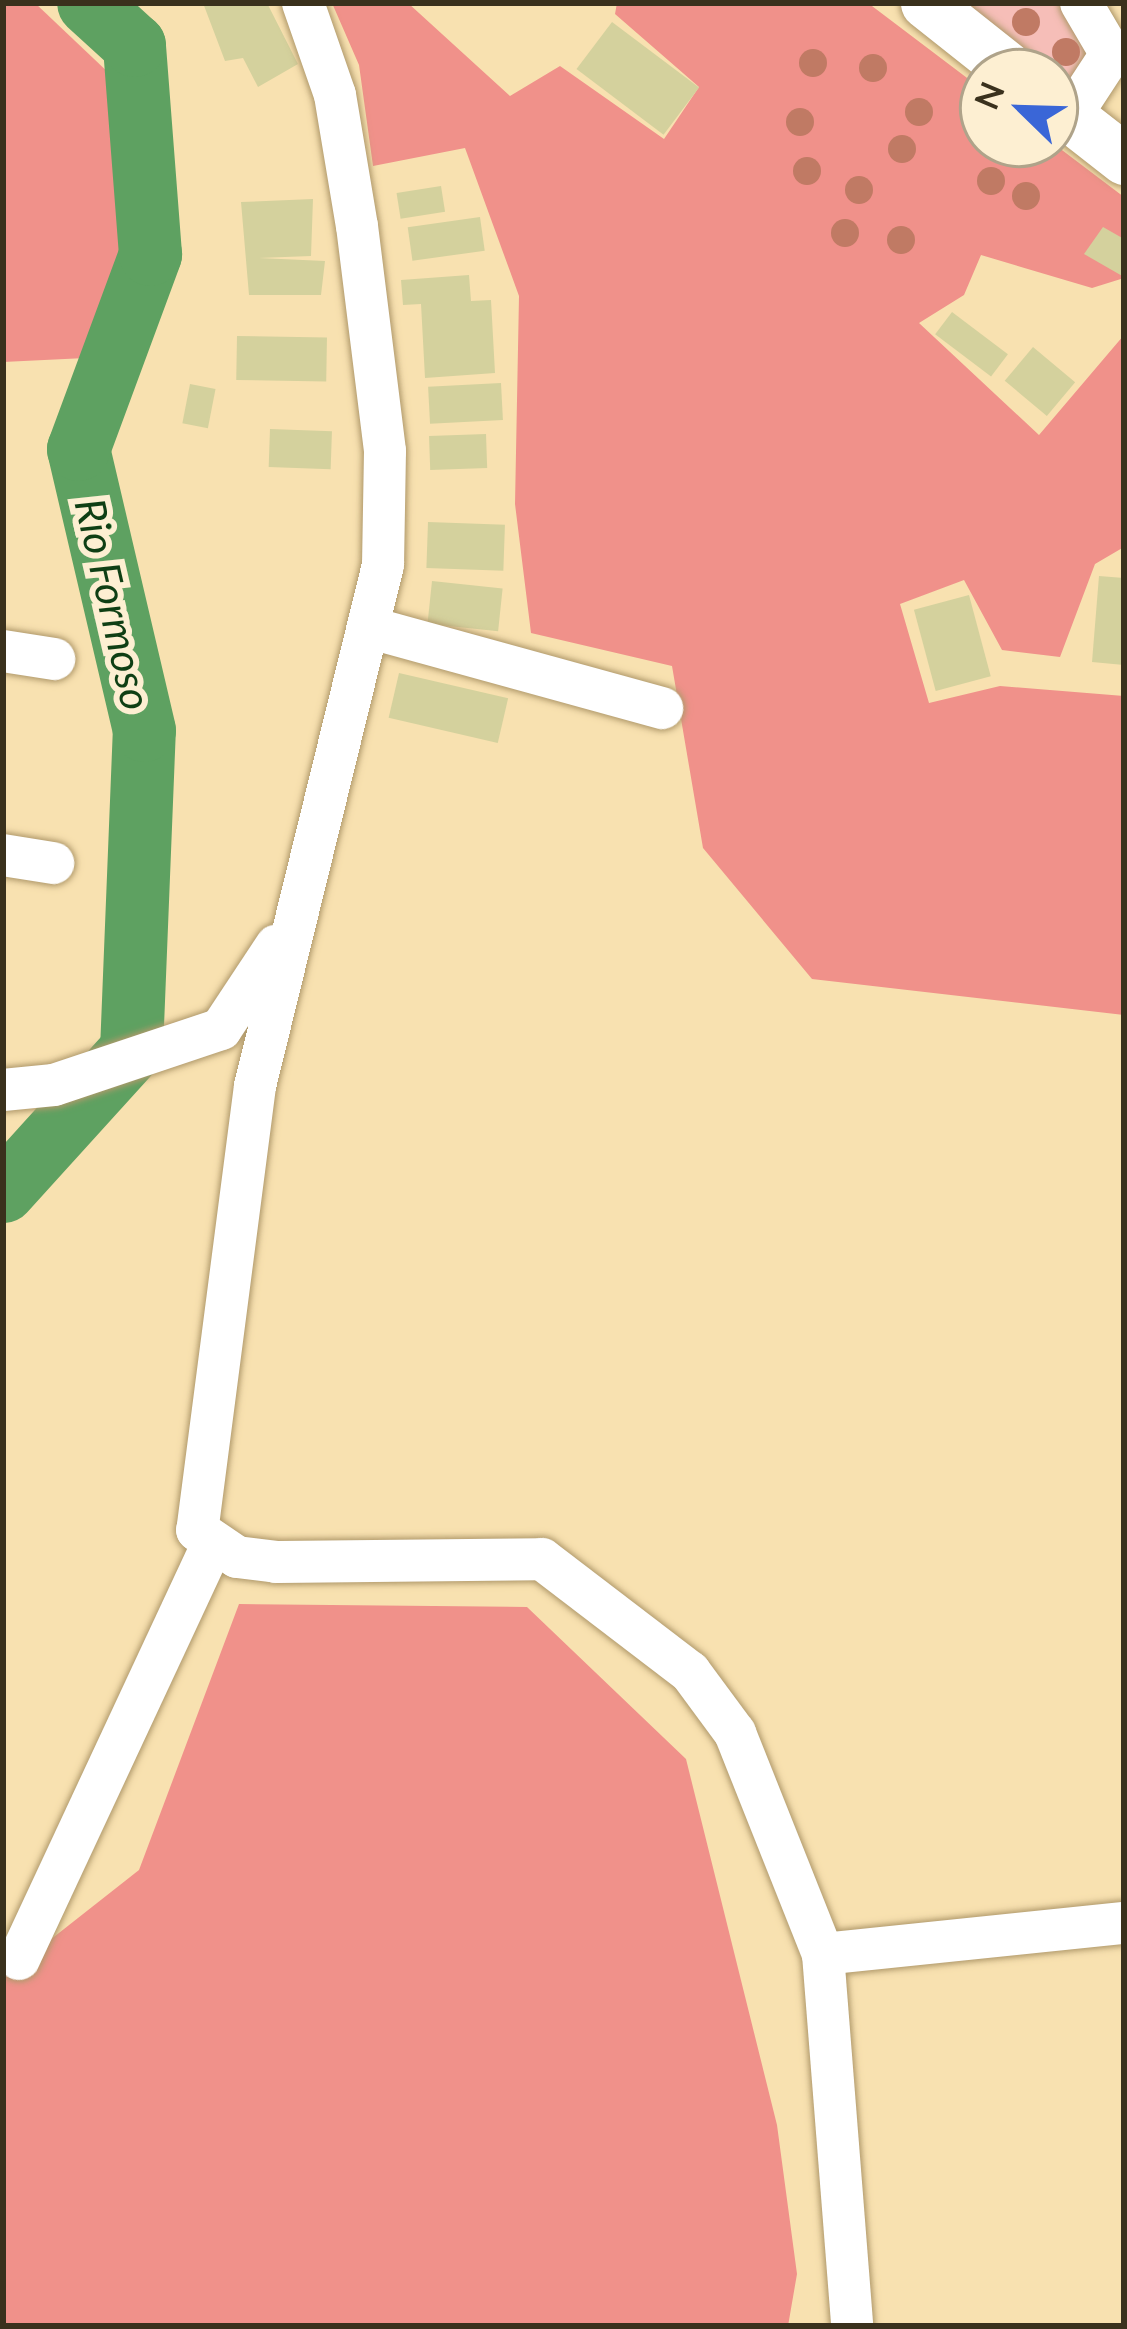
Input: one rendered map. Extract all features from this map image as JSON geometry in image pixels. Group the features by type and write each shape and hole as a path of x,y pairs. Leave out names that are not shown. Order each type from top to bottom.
{"main road":[{"path":"926,3 983,48"}],"street":[{"path":"303,3 335,95 385,451 375,628 290,932 237,1203 197,1530 212,1546 370,1565 518,1554 577,1580 690,1672 735,1733 823,1954 852,2326"},
{"path":"1081,3 1111,54 1094,131"},
{"path":"375,628 662,708"},
{"path":"3,651 54,659"},
{"path":"3,855 53,862"},
{"path":"3,1090 113,1066 202,1038 230,1021 290,932"},
{"path":"19,1959 212,1546"},
{"path":"823,1954 1124,1923"}],"shaded area":[{"path":"3,3 35,3 112,76 139,162 134,261 106,357 3,362"},
{"path":"332,3 408,3 510,96 560,66 664,139 699,87 615,14 617,3 868,3 959,72 959,168 1079,168 1079,163 1124,197 1124,278 1092,288 981,255 964,295 919,323 1039,435 1124,335 1124,547 1095,564 1060,657 1002,650 964,580 900,604 929,703 1000,686 1124,696 1124,1015 812,979 703,848 672,666 531,633 515,504 519,296 465,148 373,166 359,65"},
{"path":"958,3 1069,3 1109,41 1085,98 1079,94 1079,48 1018,48"},
{"path":"239,1604 527,1607 686,1759 777,2125 797,2274 788,2326 3,2326 3,1977 139,1870"}],"building":[{"path":"203,3 267,3 298,64 258,87 243,58 225,61"},
{"path":"612,22 699,88 664,135 576,69"},
{"path":"441,186 445,212 401,219 397,193"},
{"path":"313,199 311,256 259,258 325,261 321,295 249,295 241,202"},
{"path":"480,217 485,251 412,261 408,227"},
{"path":"1103,227 1124,239 1124,277 1084,254"},
{"path":"469,275 471,301 491,300 495,373 425,378 421,304 403,305 401,280"},
{"path":"952,312 1008,354 991,376 935,334"},
{"path":"237,336 327,338 326,382 236,380"},
{"path":"1033,347 1075,382 1047,416 1005,381"},
{"path":"501,383 503,420 430,424 428,387"},
{"path":"190,384 216,389 208,428 182,423"},
{"path":"270,429 332,431 331,469 269,467"},
{"path":"486,434 487,468 430,470 429,436"},
{"path":"428,522 505,525 503,571 426,568"},
{"path":"1099,576 1124,578 1124,665 1092,662"},
{"path":"432,581 503,588 498,631 428,624"},
{"path":"969,595 991,676 936,691 914,610"},
{"path":"399,673 508,698 498,743 389,718"}],"waterway":[{"name":"Rio Formoso","path":"3,1191 131,1050 144,730 78,449 150,254 134,45 88,3"}]}
